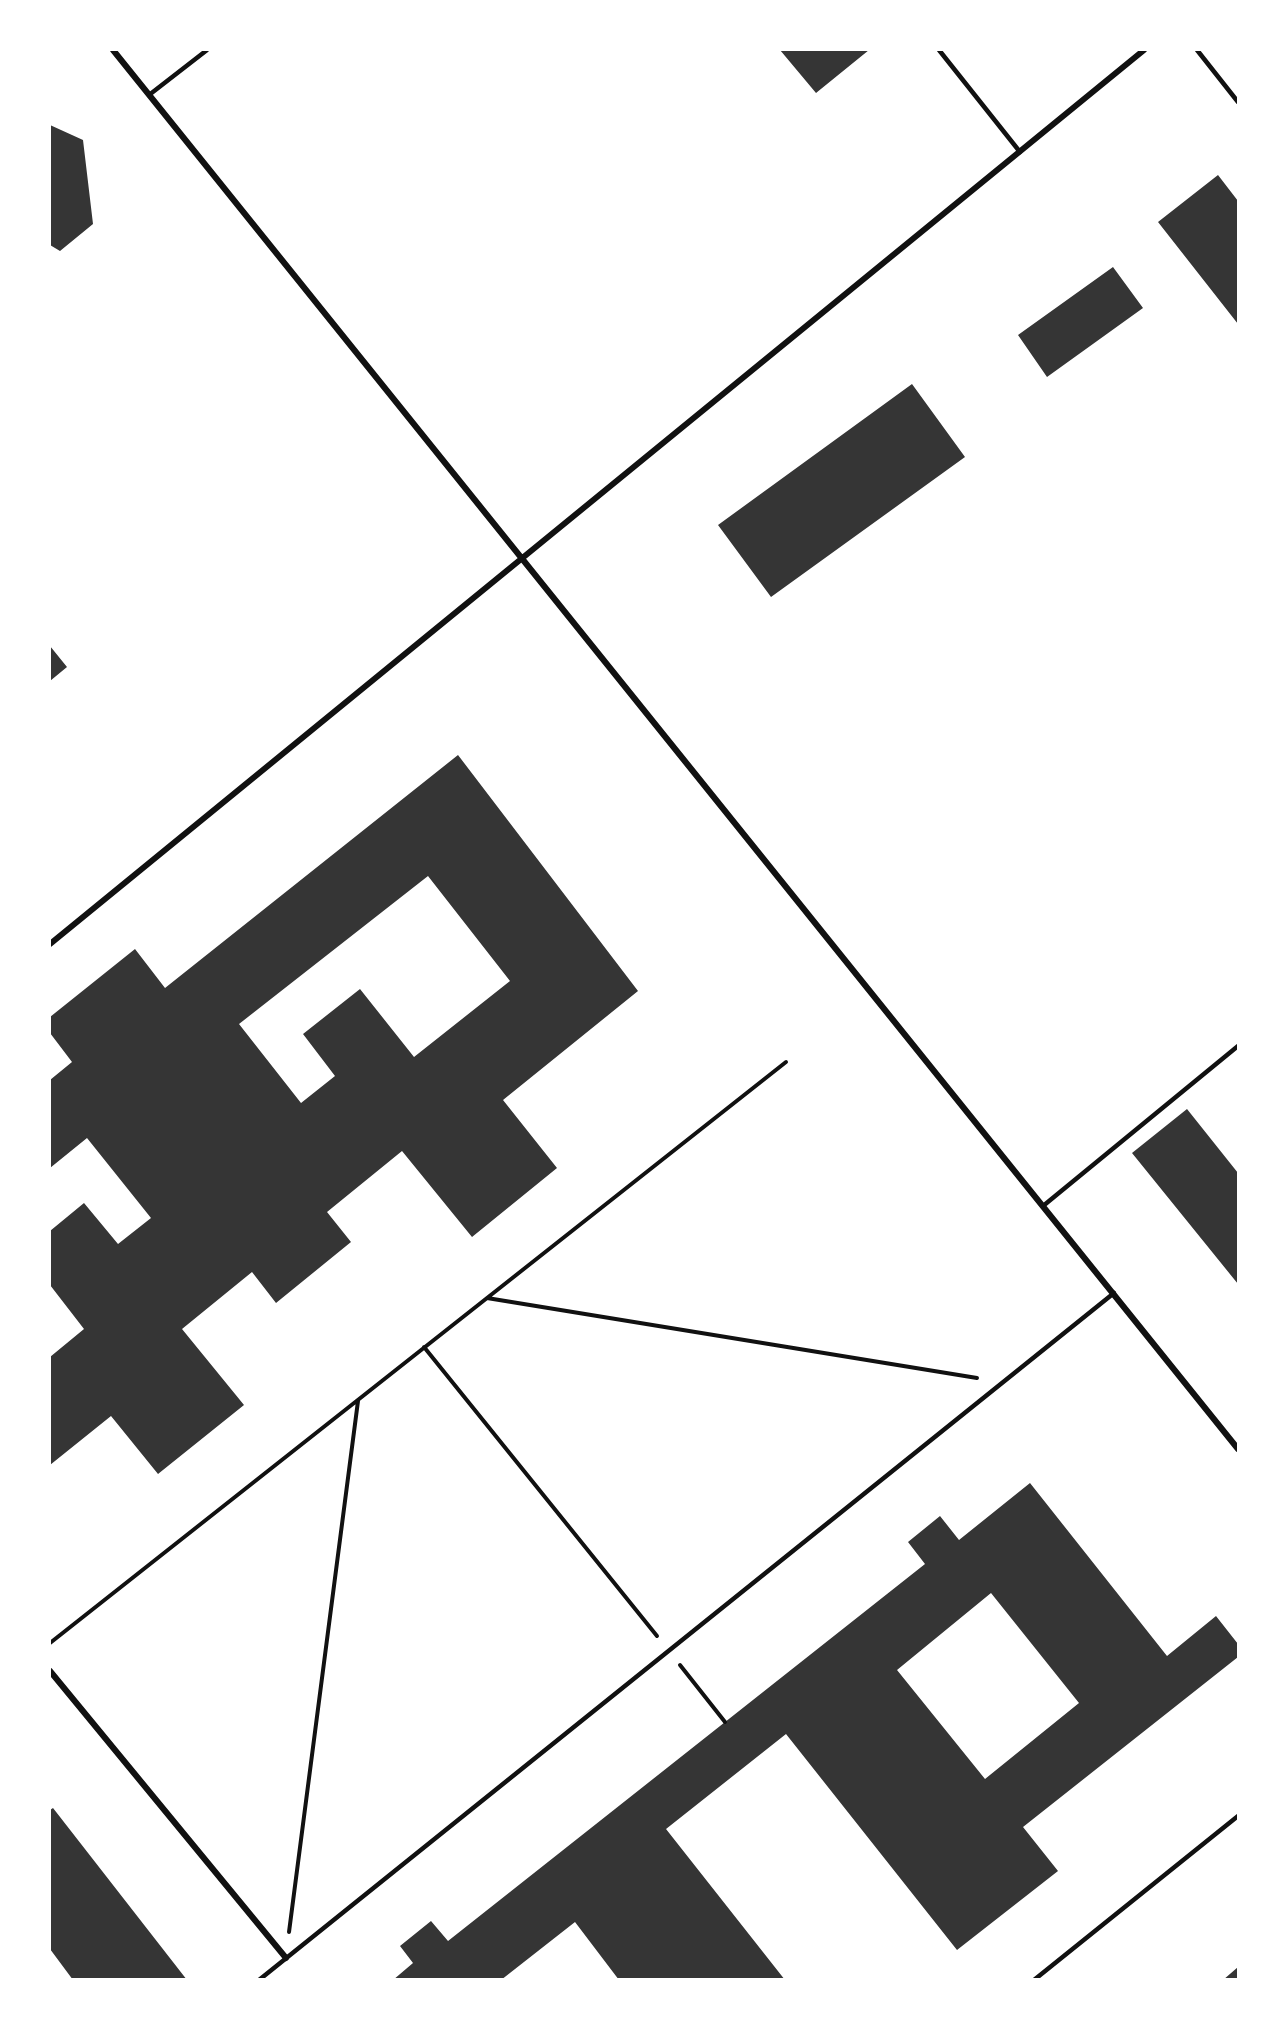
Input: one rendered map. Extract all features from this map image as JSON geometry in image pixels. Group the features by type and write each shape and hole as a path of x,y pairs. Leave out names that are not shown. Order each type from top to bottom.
{"street":[{"path":"113,50 1239,1449"},
{"path":"50,944 1144,50"},
{"path":"50,1671 286,1958"}],"lane":[{"path":"149,95 207,50"},
{"path":"939,50 1020,152"},
{"path":"1197,50 1239,102"},
{"path":"1044,1206 1239,1046"},
{"path":"259,1980 1114,1293"},
{"path":"1034,1980 1239,1816"}],"path":[{"path":"50,1643 786,1062"},
{"path":"486,1298 1002,1383"},
{"path":"424,1347 726,1722"},
{"path":"286,1958 358,1400"}],"building":[{"path":"780,50 869,50 816,93"},
{"path":"50,125 83,140 93,224 60,251 50,245"},
{"path":"1218,175 1238,201 1238,324 1158,222"},
{"path":"1113,267 1143,308 1047,377 1018,335"},
{"path":"912,384 965,457 771,597 718,525"},
{"path":"50,646 67,667 50,681"},
{"path":"458,755 638,991 503,1100 557,1168 472,1237 402,1151 327,1212 351,1242 276,1303 252,1272 182,1329 244,1405 158,1474 111,1416 50,1465 50,1357 84,1329 50,1285 50,1231 84,1203 118,1244 151,1218 87,1138 50,1168 50,1080 72,1062 50,1033 50,1017 135,949 165,988","holes":["428,876 510,981 414,1057 360,989 303,1034 335,1076 301,1103 239,1024"]},
{"path":"1187,1109 1238,1173 1238,1284 1132,1153"},
{"path":"1030,1483 1167,1656 1216,1616 1238,1644 1238,1657 1023,1827 1058,1871 957,1950 786,1734 666,1829 785,1980 619,1980 575,1922 501,1980 393,1980 413,1963 400,1946 431,1921 448,1941 925,1564 908,1542 940,1516 959,1540","holes":["991,1593 1079,1703 985,1779 897,1670"]},
{"path":"53,1808 187,1980 73,1980 50,1949 50,1810"},
{"path":"1238,1967 1238,1980 1223,1980"}]}
